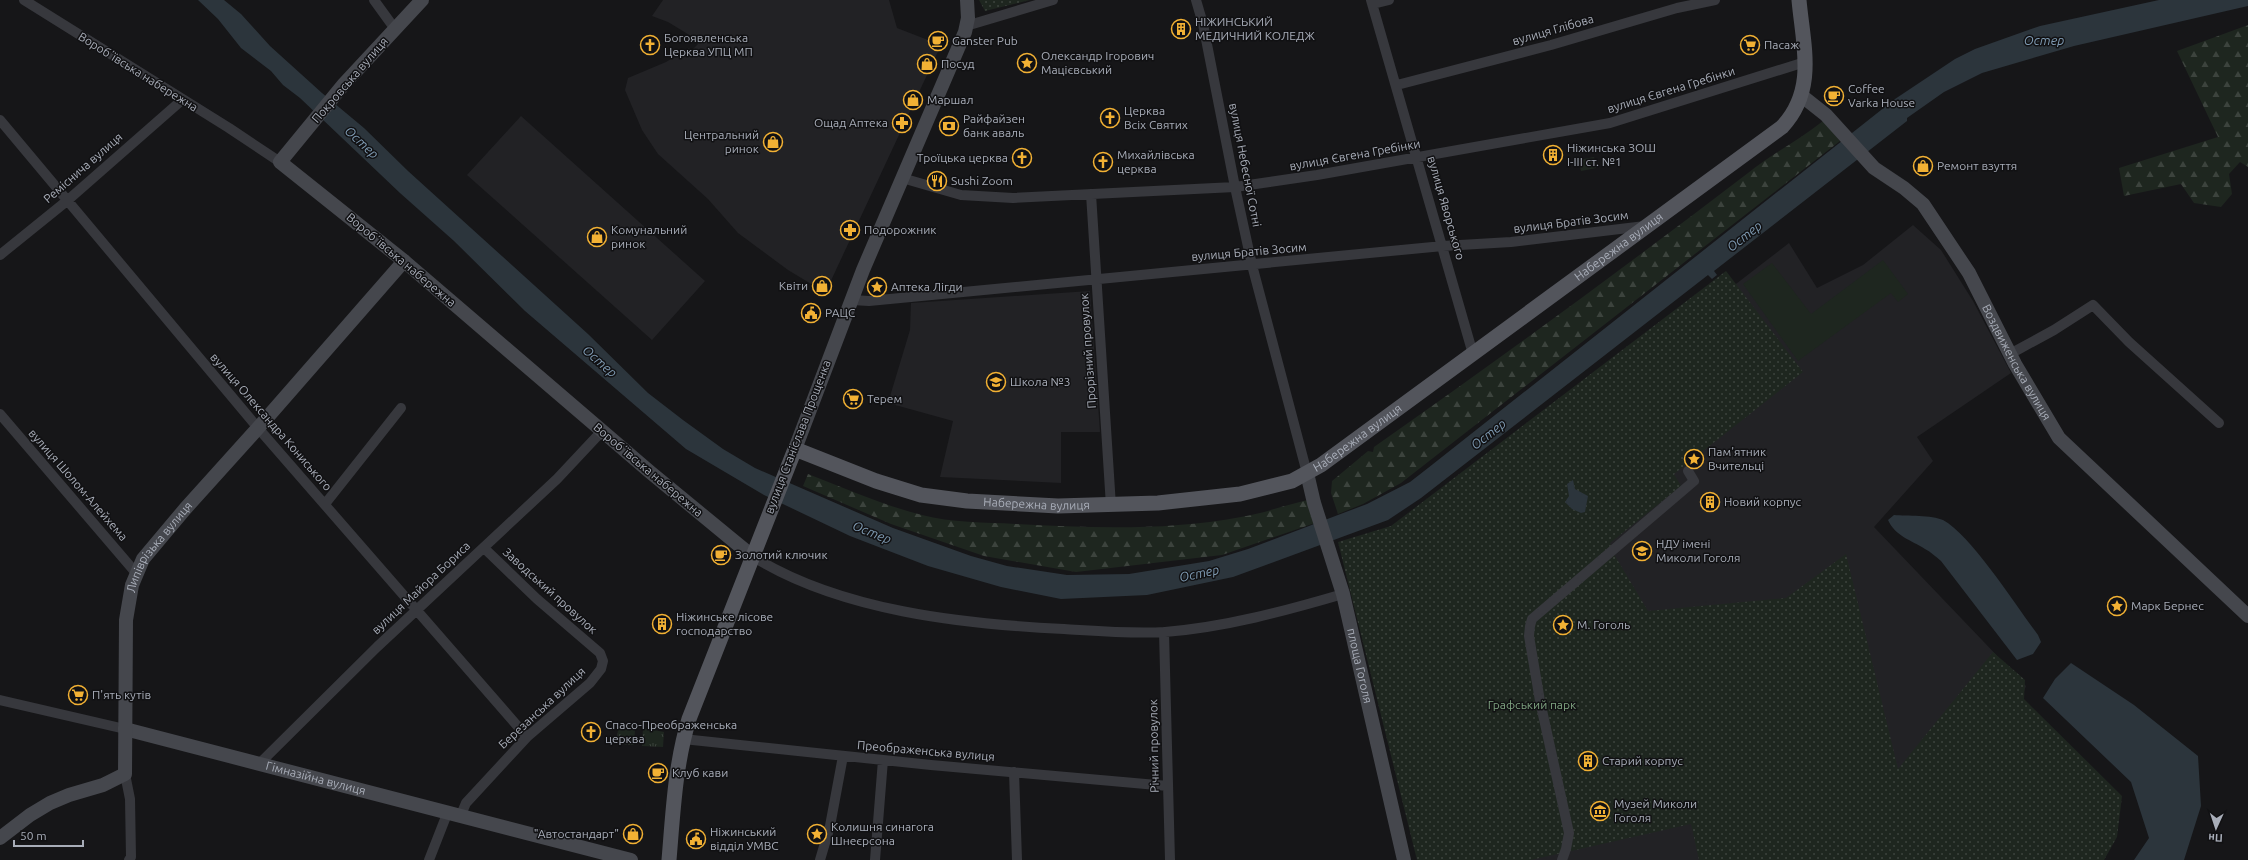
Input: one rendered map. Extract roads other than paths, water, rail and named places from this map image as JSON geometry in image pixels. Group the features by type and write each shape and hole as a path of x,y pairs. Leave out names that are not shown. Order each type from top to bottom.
{"main road":[{"name":"Набережна вулиця","path":"795,449 889,485 939,498 1058,506 1111,506 1240,494 1271,487 1307,473 1649,226 1782,127 1796,110 1802,96 1805,68 1799,0"},
{"name":"вулиця Станіслава Прощенка","path":"670,860 676,789 683,739 768,514 795,449"}],"street":[{"name":"Воробʼївська набережна","path":"24,0 280,162 404,261 602,431 752,556"},
{"path":"374,0 395,28"},
{"name":"Покровська вулиця","path":"280,162 344,84 422,0"},
{"path":"967,0 966,26 1053,0"},
{"name":"вулиця Небесної Сотні","path":"1196,0 1218,93 1235,187 1252,265 1307,473"},
{"path":"1372,2 1389,0"},
{"name":"вулиця Глібова","path":"1397,85 1551,45 1677,8 1715,0"},
{"name":"вулиця Яворського","path":"1372,2 1418,157 1473,354"},
{"name":"вулиця Станіслава Прощенка","path":"795,449 852,300 966,26"},
{"name":"вулиця Євгена Гребінки","path":"902,178 961,195 1013,198 1235,187 1317,175 1610,123 1805,68"},
{"name":"Воздвиженська вулиця","path":"1802,96 1826,115 1874,168 1904,188 1924,204 1969,273 2010,354 2060,438 2248,616"},
{"name":"Реміснича вулиця","path":"0,255 68,200 182,100"},
{"name":"вулиця Олександра Кониського","path":"0,120 258,428 325,504 415,611 527,737"},
{"name":"Прорізний провулок","path":"1091,194 1111,506"},
{"name":"вулиця Братів Зосим","path":"852,300 869,301 1443,246 1511,242 1649,226"},
{"name":"Липіврізька вулиця","path":"125,774 126,620 136,573 143,559 184,508 258,428 404,261"},
{"path":"2010,354 2054,330 2093,305 2129,342 2218,423"},
{"path":"325,504 401,408"},
{"name":"вулиця Шолом-Алейхема","path":"0,414 136,573"},
{"name":"вулиця Майора Бориса","path":"258,765 415,611 557,479 602,431"},
{"path":"1562,860 1569,833 1540,701 1529,636 1532,619 1694,481 1688,471"},
{"name":"площа Гоголя","path":"1307,473 1314,503 1343,594 1404,860"},
{"name":"Заводський провулок","path":"484,548 537,599 600,653"},
{"path":"752,556 767,566 833,592 902,610 1023,627 1128,632 1164,632 1208,627 1255,618 1343,594"},
{"name":"Річний провулок","path":"1164,632 1170,860"},
{"name":"Березанська вулиця","path":"429,860 453,815 527,737 590,683 601,669 603,661 600,653"},
{"name":"Гімназійна вулиця","path":"0,700 125,729 258,765 630,860"},
{"name":"Преображенська вулиця","path":"683,739 883,760 1168,786"},
{"path":"820,860 830,826 843,756"},
{"path":"875,860 883,760"},
{"path":"1014,772 1016,860"},
{"path":"0,838 30,815 50,803 69,795 103,785 125,774 130,799 133,859"}],"water":[{"name":"Остер","path":"198,0 224,0 241,14 270,46 322,93 364,128 408,171 588,334 648,393 723,449 755,468 893,528 971,556 1007,566 1067,575 1129,574 1209,561 1248,549 1367,504 1410,482 1895,99 1955,59 1975,49 2040,26 2159,0 2248,0 2248,6 2074,46 1982,73 1944,92 1907,118 1907,121 1714,271 1717,275 1712,279 1708,275 1421,498 1388,520 1233,577 1147,595 1061,599 1001,587 928,566 850,536 764,495 686,449 525,311 454,241 400,193 300,98 283,85 271,71 241,48 218,19"},
{"path":"1573,480 1575,489 1588,496 1585,512 1581,513 1572,509 1565,502 1569,496 1567,484"},
{"path":"1894,515 1938,518 1955,528 1980,556 2038,635 2041,642 2033,654 2017,660 1941,561 1895,530 1888,520"},
{"path":"2071,663 2134,705 2198,756 2201,806 2184,860 2134,860 2149,838 2131,782 2043,698 2055,679"}],"place":[{"name":"НІЖИНСЬКИЙ МЕДИЧНИЙ КОЛЕДЖ","path":"1181,29"},
{"name":"Ganster Pub","path":"938,41"},
{"name":"Богоявленська Церква УПЦ МП","path":"650,45"},
{"name":"Пасаж","path":"1750,45"},
{"name":"Олександр Ігорович Мацієвський","path":"1027,63"},
{"name":"Посуд","path":"927,64"},
{"name":"Coffee Varka House","path":"1834,96"},
{"name":"Маршал","path":"913,100"},
{"name":"Церква Всіх Святих","path":"1110,118"},
{"name":"Ощад Аптека","path":"902,123"},
{"name":"Райфайзен банк аваль","path":"949,126"},
{"name":"Центральний ринок","path":"773,142"},
{"name":"Ніжинська ЗОШ І-ІІІ ст. №1","path":"1553,155"},
{"name":"Троїцька церква","path":"1022,158"},
{"name":"Михайлівська церква","path":"1103,162"},
{"name":"Ремонт взуття","path":"1923,166"},
{"name":"Sushi Zoom","path":"937,181"},
{"name":"Подорожник","path":"850,230"},
{"name":"Комунальний ринок","path":"597,237"},
{"name":"Квіти","path":"822,286"},
{"name":"Аптека Лігди","path":"877,287"},
{"name":"РАЦС","path":"811,313"},
{"name":"Школа №3","path":"996,382"},
{"name":"Терем","path":"853,399"},
{"name":"Пам'ятник Вчительці","path":"1694,459"},
{"name":"Новий корпус","path":"1710,502"},
{"name":"НДУ імені Миколи Гоголя","path":"1642,551"},
{"name":"Золотий ключик","path":"721,555"},
{"name":"Марк Бернес","path":"2117,606"},
{"name":"Ніжинське лісове господарство","path":"662,624"},
{"name":"М. Гоголь","path":"1563,625"},
{"name":"П'ять кутів","path":"78,695"},
{"name":"Спасо-Преображенська церква","path":"591,732"},
{"name":"Старий корпус","path":"1588,761"},
{"name":"Клуб кави","path":"658,773"},
{"name":"Музей Миколи Гоголя","path":"1600,811"},
{"name":"\"Автостандарт\"","path":"633,834"},
{"name":"Колишня синагога Шнеєрсона","path":"817,834"},
{"name":"Ніжинський відділ УМВС","path":"696,839"}],"park label":[{"name":"Графський парк","path":"1532,705"}]}
